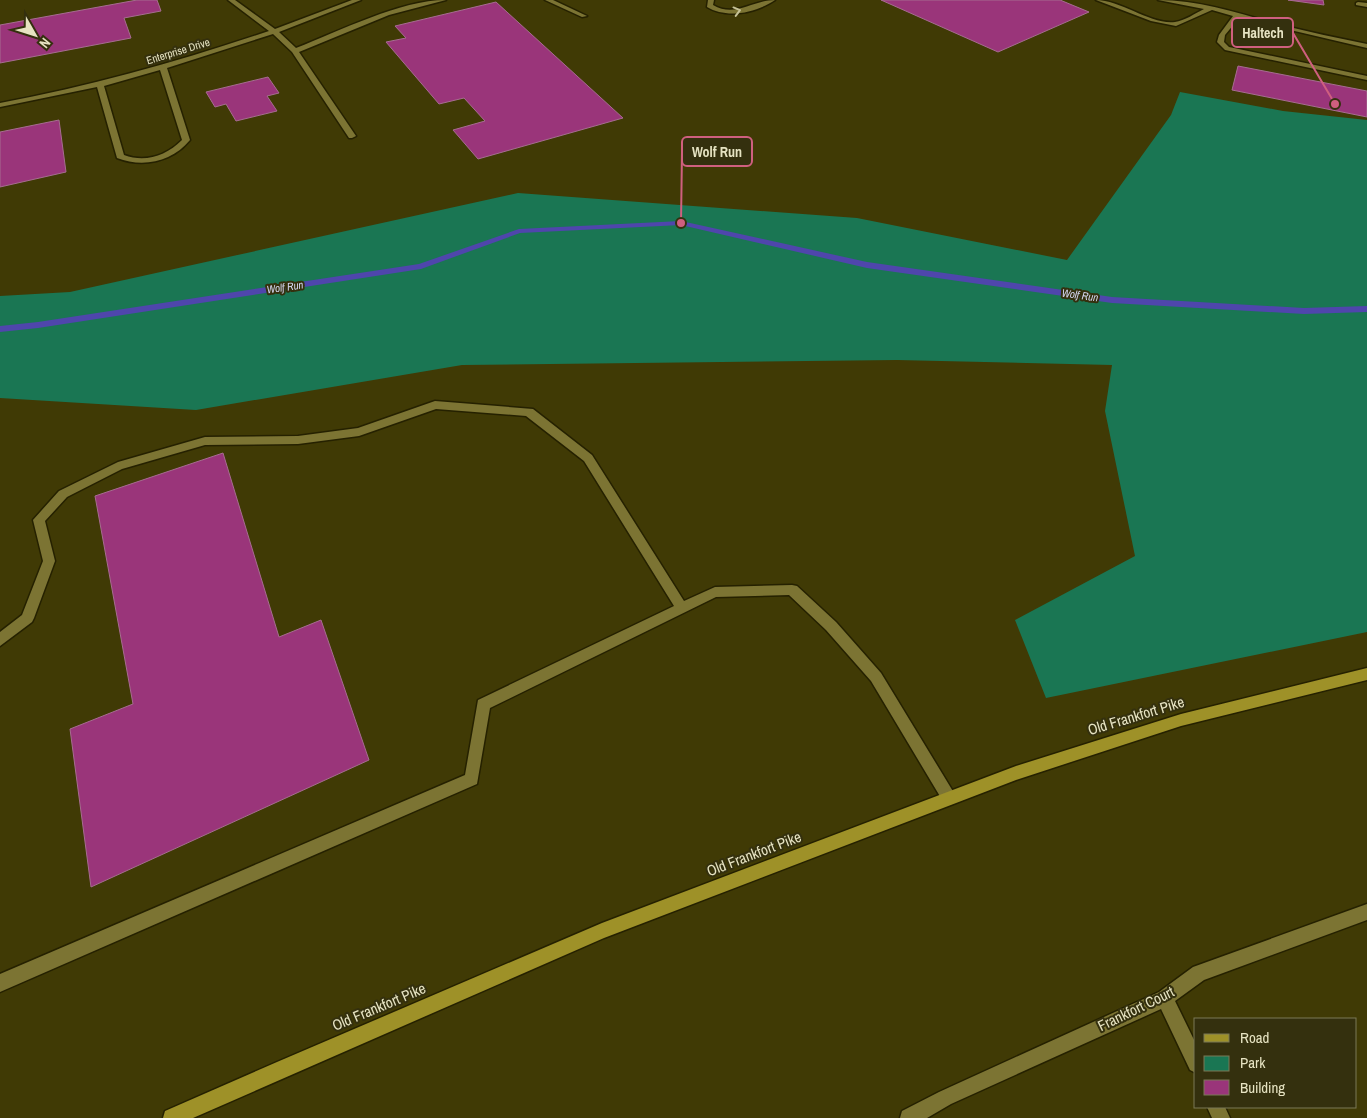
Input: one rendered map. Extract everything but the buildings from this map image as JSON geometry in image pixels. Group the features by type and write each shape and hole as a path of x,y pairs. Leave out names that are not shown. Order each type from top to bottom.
{"main road":[{"name":"Old Frankfort Pike","path":"172,1118 283,1068 602,931 1016,773 1181,720 1367,674"}],"street":[{"path":"231,0 275,32 295,51 352,136"},
{"name":"Enterprise Drive","path":"0,105 100,84 163,68 275,32 358,0"},
{"path":"295,51 387,14 443,0"},
{"path":"548,0 584,16"},
{"path":"711,0 709,6 716,12 731,14 772,0"},
{"path":"1099,0 1153,20 1176,24 1211,8"},
{"path":"1161,0 1211,8 1237,16 1367,46"},
{"path":"1198,0 1211,8"},
{"path":"1358,4 1367,5"},
{"path":"1237,16 1222,35 1220,42 1227,49 1367,78"},
{"path":"100,84 120,156 130,161 143,162 166,156 178,149 186,140 163,68"},
{"path":"0,640 27,618 49,561 39,520 63,494 118,466 205,441 298,440 359,432 435,405 528,412 588,458 682,608"},
{"path":"0,983 472,780 483,704 715,592 792,590 831,626 876,677 949,798"},
{"name":"Frankfort Court","path":"909,1118 945,1098 1164,998 1200,974 1367,912"},
{"path":"1164,998 1194,1060"}],"green space":[{"path":"1180,92 1283,111 1367,120 1367,632 1046,698 1015,620 1135,556 1105,411 1112,365 897,360 462,365 196,410 0,398 0,296 70,292 518,193 857,218 1067,260 1171,115"}],"waterway":[{"name":"Wolf Run","path":"0,329 38,325 421,266 519,231 681,223 867,265 1112,300 1304,311 1367,309"}],"place":[{"name":"Haltech","path":"1335,104"},
{"name":"Wolf Run","path":"681,223"}]}
